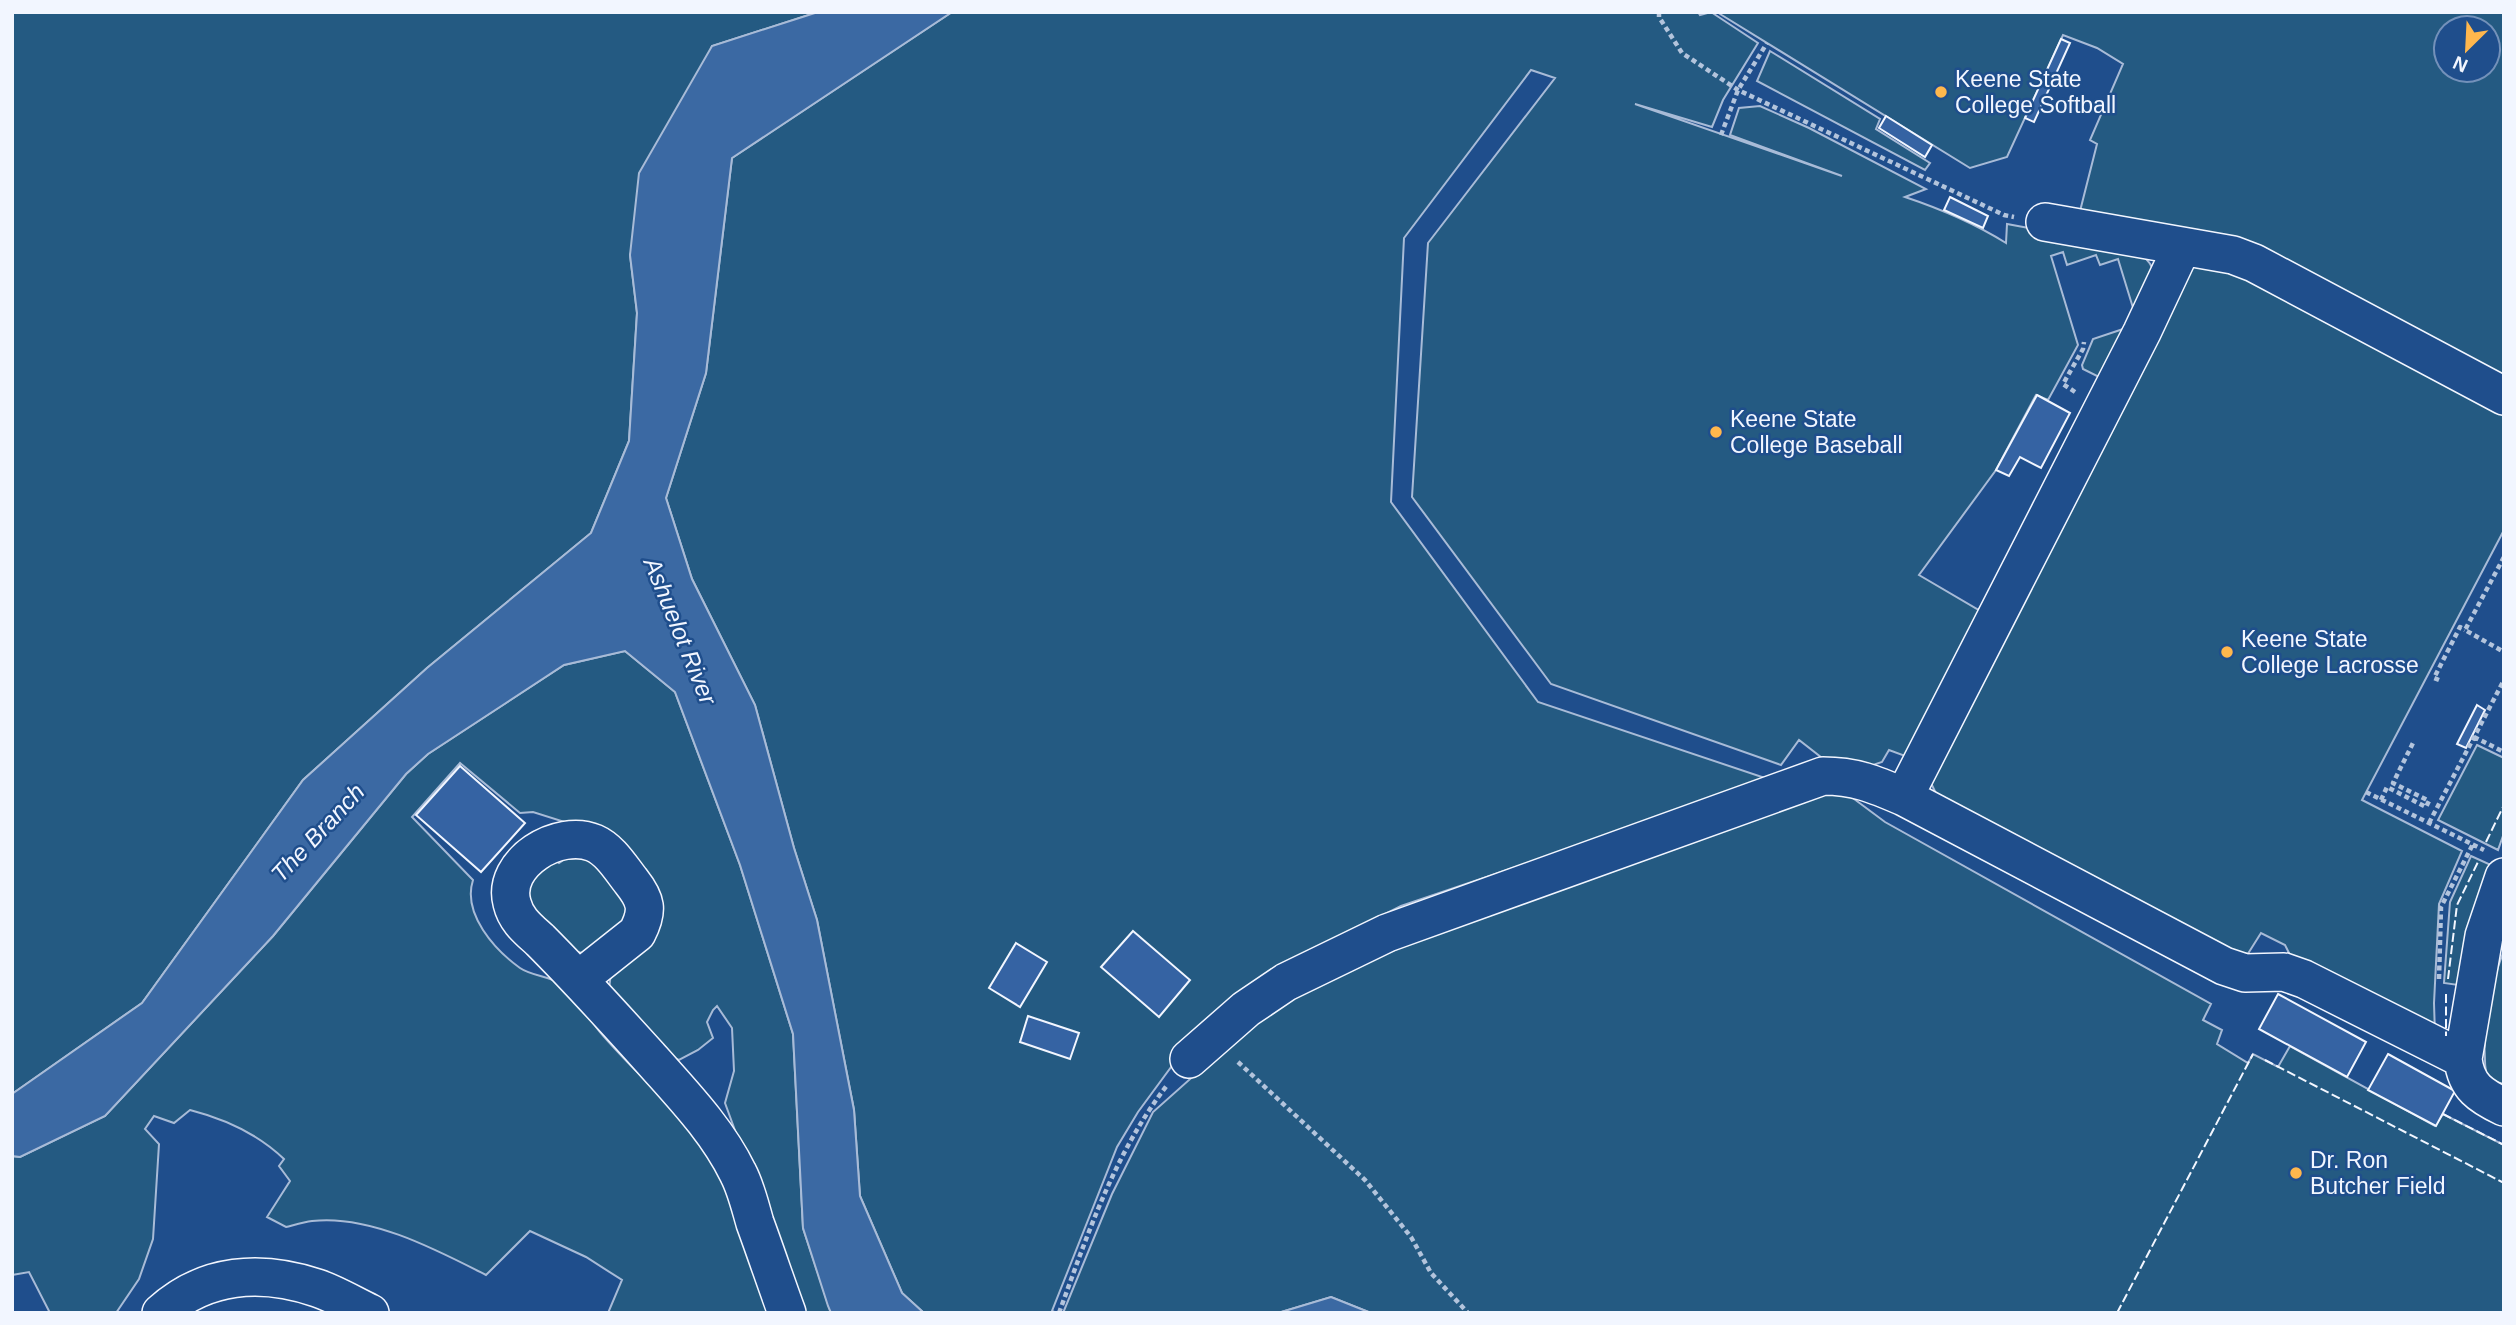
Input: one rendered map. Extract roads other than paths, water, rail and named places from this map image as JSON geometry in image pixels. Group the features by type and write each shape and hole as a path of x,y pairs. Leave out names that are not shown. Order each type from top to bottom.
{"lane":[{"path":"2045,222 2233,255 2254,263 2504,396"},
{"path":"1904,797 2142,332 2182,247"},
{"path":"1200,1048 1246,1009 1286,982 1387,933 1823,776 1844,776 1867,780 1904,797 2224,966 2245,972 2284,972 2304,979 2463,1059"},
{"path":"2499,866 2463,1059 2464,1071 2479,1095 2504,1107"},
{"path":"579,979 720,1139 739,1175 787,1313"},
{"path":"161,1313 173,1302 202,1285 233,1277 270,1278 316,1288 370,1313"}],"water":[{"path":"818,12 952,12 732,158 706,373 666,498 692,579 755,705 794,848 817,920 854,1110 860,1196 902,1293 924,1313 831,1313 803,1228 793,1034 740,865 675,692 625,651 564,665 428,754 406,774 273,936 105,1116 20,1157 12,1156 12,1094 142,1003 303,780 427,668 591,533 629,441 637,313 630,255 639,173 712,46"},
{"path":"1331,1297 1371,1313 1278,1313"}],"place":[{"name":"Keene State College Softball","path":"1941,92"},
{"name":"Keene State College Baseball","path":"1716,432"},
{"name":"Keene State College Lacrosse","path":"2227,652"},
{"name":"Dr. Ron Butcher Field","path":"2296,1173"}],"water label":[{"name":"Ashuelot River","path":"680,631"},
{"name":"The Branch","path":"318,833"}]}
